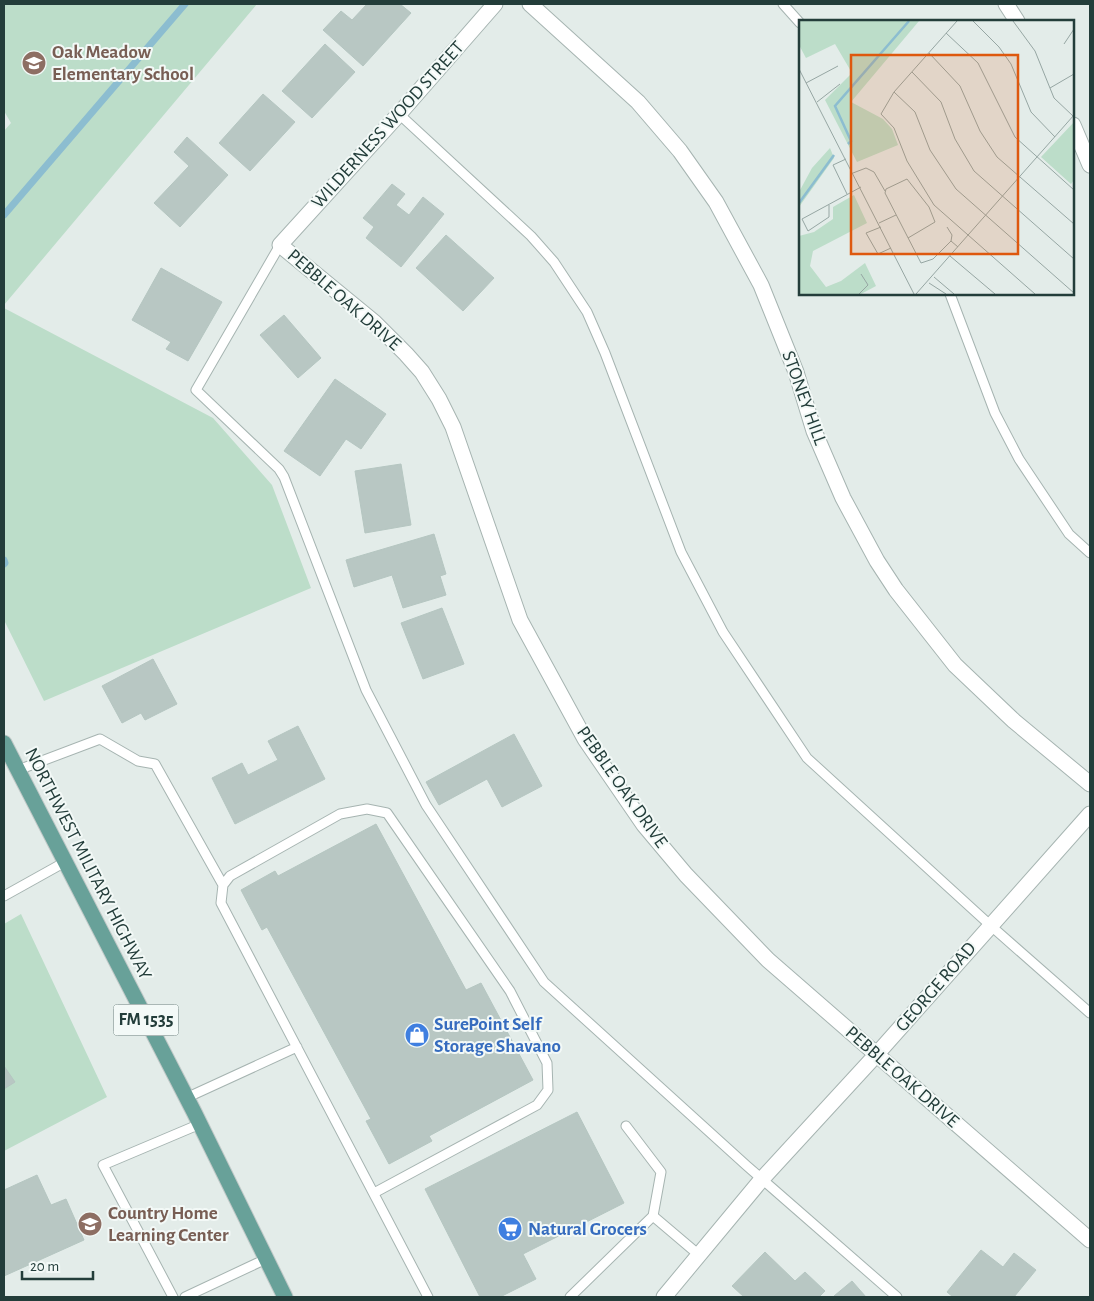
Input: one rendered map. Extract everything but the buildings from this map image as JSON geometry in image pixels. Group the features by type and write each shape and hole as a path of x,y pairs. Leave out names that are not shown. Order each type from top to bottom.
{"main road":[{"name":"NORTHWEST MILITARY HIGHWAY","path":"4,743 200,1124 286,1297"}],"street":[{"name":"WILDERNESS WOOD STREET","path":"280,245 399,114 495,4"},
{"name":"STONEY HILL","path":"530,4 638,102 680,151 716,202 761,285 796,372 814,431 842,498 877,562 896,590 955,665 1014,721 1090,784"},
{"path":"1006,4 1016,20"},
{"path":"1074,127 1090,165"},
{"name":"PEBBLE OAK DRIVE","path":"280,245 374,322 422,372 439,399 453,427 520,620 585,739 644,825 686,875 768,960 1090,1240"},
{"name":"GEORGE ROAD","path":"664,1297 762,1179 876,1055 1090,814"}],"lane":[{"path":"783,4 799,22"},
{"path":"399,114 531,236 554,262 587,312 605,352 681,552 723,632 807,758 990,925 1090,1013"},
{"path":"280,245 196,390 279,468 284,477 366,690 426,805 544,982 762,1179 897,1297"},
{"path":"950,295 995,413 1019,459 1069,534 1090,553"},
{"path":"18,770 100,739 138,760 155,764 223,885"},
{"path":"374,1193 537,1105 548,1090 547,1063 510,990 387,813 367,809 340,814 230,876 223,885 221,903 428,1297"},
{"path":"4,896 65,862"},
{"path":"186,1098 297,1047"},
{"path":"173,1297 103,1165 200,1124"},
{"path":"570,1297 653,1216 661,1172 626,1126"},
{"path":"653,1216 699,1255"},
{"path":"186,1297 266,1259"}],"green space":[{"path":"4,4 257,4 4,305 4,131 11,123 4,111"},
{"path":"4,308 213,418 272,485 311,588 44,701 4,620"},
{"path":"21,914 107,1097 4,1151 4,924"}],"waterway":[{"path":"4,215 185,4"},
{"path":"4,560 4,564"}],"place":[{"name":"Oak Meadow Elementary School","path":"34,63"},
{"name":"SurePoint Self Storage Shavano","path":"417,1035"},
{"name":"Country Home Learning Center","path":"90,1224"},
{"name":"Natural Grocers","path":"510,1229"}]}
